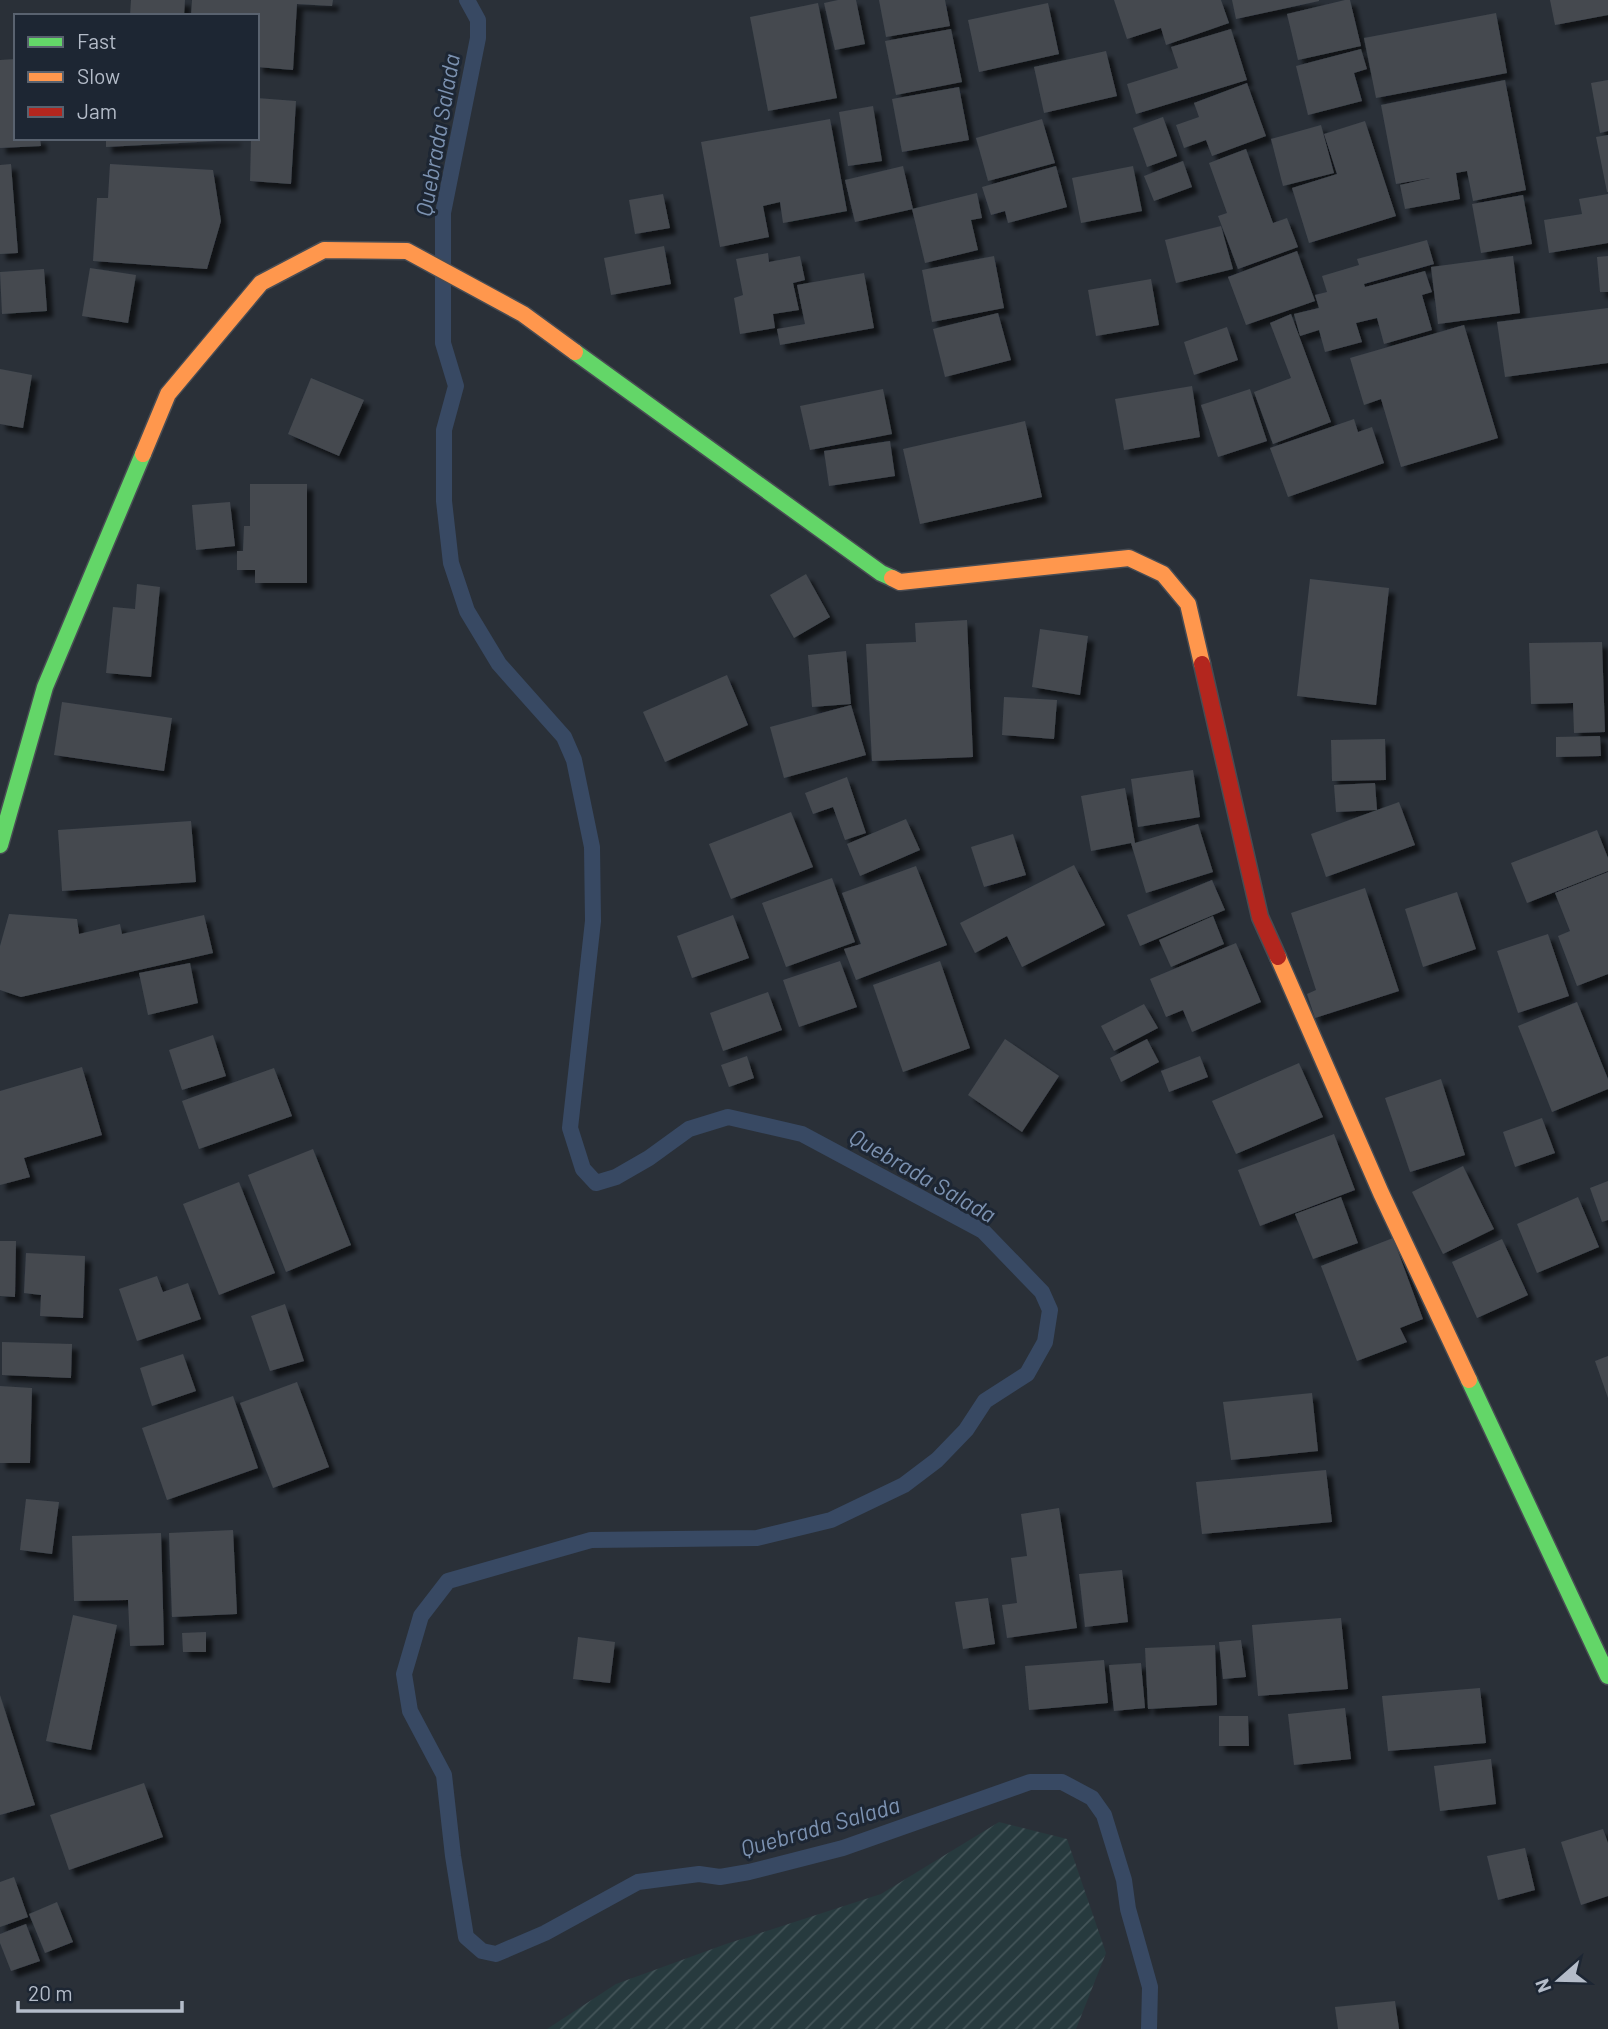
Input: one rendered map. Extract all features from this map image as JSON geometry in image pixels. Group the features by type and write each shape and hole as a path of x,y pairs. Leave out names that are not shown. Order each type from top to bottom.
{"street":[{"path":"0,845 45,687 169,394 261,284 324,250 407,251 523,314 881,573 901,582 1129,558 1163,574 1188,604 1260,917 1381,1193 1608,1676"}],"green space":[{"path":"999,1822 1067,1839 1106,1953 1076,2029 547,2029 616,1984 726,1944 881,1894"}],"building":[{"path":"131,0 185,0 184,14 130,14"},
{"path":"192,0 333,0 332,6 297,4 293,70 259,67 259,14 191,14"},
{"path":"856,0 865,44 835,50 824,3"},
{"path":"879,0 945,0 950,26 886,37"},
{"path":"1114,0 1221,0 1229,23 1166,45 1161,28 1127,39"},
{"path":"1232,0 1319,0 1319,1 1236,19"},
{"path":"1350,0 1361,46 1298,60 1287,14"},
{"path":"1550,0 1608,0 1608,15 1555,25"},
{"path":"818,3 837,98 768,111 750,17"},
{"path":"1048,3 1059,54 979,72 968,20"},
{"path":"1496,13 1507,73 1376,98 1364,38"},
{"path":"951,29 962,82 896,95 885,41"},
{"path":"1231,29 1247,80 1136,114 1127,84 1178,68 1171,47"},
{"path":"1361,49 1367,69 1354,73 1362,101 1308,115 1296,66"},
{"path":"1106,51 1117,96 1044,113 1034,67"},
{"path":"14,59 14,140 40,140 41,146 0,148 0,60"},
{"path":"1505,80 1526,190 1473,201 1467,171 1456,173 1460,199 1405,209 1400,185 1430,178 1396,184 1381,105"},
{"path":"1608,80 1608,131 1600,133 1591,83"},
{"path":"1247,83 1266,136 1212,156 1206,140 1184,148 1176,125 1199,117 1194,103"},
{"path":"959,87 969,140 902,152 892,99"},
{"path":"259,98 296,101 291,184 250,181 251,140 259,140"},
{"path":"873,106 882,161 848,166 839,112"},
{"path":"1163,117 1177,156 1147,167 1133,128"},
{"path":"830,119 847,211 783,223 780,202 763,206 769,237 720,247 701,142"},
{"path":"1042,119 1055,163 988,181 976,138"},
{"path":"1365,121 1396,216 1309,243 1292,188 1337,174 1324,134"},
{"path":"1321,125 1334,173 1283,186 1271,139"},
{"path":"1608,135 1608,192 1607,192 1596,137"},
{"path":"106,140 235,140 106,147"},
{"path":"1246,149 1273,223 1287,218 1298,247 1238,269 1218,216 1227,213 1209,163"},
{"path":"1183,161 1192,187 1154,201 1144,176"},
{"path":"11,164 18,253 0,254 0,165"},
{"path":"110,164 213,170 221,221 207,269 93,261 97,198 108,198"},
{"path":"903,166 913,209 855,222 845,180"},
{"path":"1056,166 1067,207 1008,223 1005,211 991,215 982,187"},
{"path":"1133,166 1142,211 1081,223 1072,178"},
{"path":"977,193 982,218 971,220 978,250 925,263 912,209"},
{"path":"663,194 670,228 635,234 629,200"},
{"path":"1608,194 1608,243 1549,253 1544,220 1582,214 1579,199"},
{"path":"1523,195 1532,244 1481,253 1472,204"},
{"path":"1221,226 1233,269 1176,283 1165,240"},
{"path":"1427,240 1434,264 1364,284 1365,287 1425,271 1432,292 1422,295 1432,330 1384,344 1377,318 1356,323 1362,342 1325,352 1319,330 1300,336 1294,314 1319,308 1315,295 1327,292 1322,276 1359,265 1357,259"},
{"path":"664,246 671,284 611,295 604,258"},
{"path":"1297,251 1315,301 1246,325 1228,277"},
{"path":"768,253 769,262 800,256 805,280 793,283 799,310 773,314 775,328 740,334 734,298 743,295 736,259"},
{"path":"994,256 1004,308 932,322 922,270"},
{"path":"1513,256 1520,313 1438,324 1431,267"},
{"path":"1608,256 1608,292 1600,292 1597,257"},
{"path":"90,268 136,275 128,323 82,316"},
{"path":"44,269 47,311 2,314 0,272"},
{"path":"864,273 874,328 780,345 777,329 805,324 797,285"},
{"path":"1151,279 1159,325 1096,336 1088,290"},
{"path":"1608,308 1608,363 1505,377 1497,322"},
{"path":"998,313 1011,360 945,377 933,329"},
{"path":"1291,314 1331,422 1273,444 1254,392 1291,378 1270,323"},
{"path":"1464,325 1498,438 1401,467 1381,399 1364,405 1350,358"},
{"path":"1227,327 1238,360 1194,375 1184,342"},
{"path":"0,369 32,375 23,428 0,424"},
{"path":"311,378 364,400 339,456 288,434"},
{"path":"1192,386 1200,437 1124,450 1115,399"},
{"path":"883,389 892,434 810,450 800,406"},
{"path":"1250,389 1267,441 1218,457 1201,405"},
{"path":"1354,419 1358,432 1372,427 1384,463 1288,497 1270,448"},
{"path":"1025,421 1042,497 920,524 903,449"},
{"path":"890,441 895,476 829,486 824,451"},
{"path":"250,484 307,484 307,583 255,583 255,570 237,570 237,551 243,551 244,526 250,526"},
{"path":"230,502 235,546 196,550 192,505"},
{"path":"806,574 830,617 794,638 770,595"},
{"path":"1310,579 1389,588 1376,705 1297,696"},
{"path":"137,584 160,587 151,677 106,673 113,607 135,609"},
{"path":"967,620 973,757 872,761 866,644 916,642 915,623"},
{"path":"1040,629 1088,636 1080,695 1032,687"},
{"path":"1602,642 1605,732 1574,733 1573,703 1531,704 1529,643"},
{"path":"846,651 851,704 812,707 808,655"},
{"path":"727,675 748,725 665,762 643,712"},
{"path":"1004,697 1057,700 1054,739 1002,735"},
{"path":"62,702 172,718 164,771 54,755"},
{"path":"851,705 866,755 784,778 770,727"},
{"path":"1600,736 1601,756 1556,757 1556,737"},
{"path":"1385,739 1386,780 1332,781 1331,740"},
{"path":"1193,770 1200,817 1138,827 1131,779"},
{"path":"847,777 866,833 845,840 833,807 813,814 805,793"},
{"path":"1375,783 1377,810 1336,812 1334,785"},
{"path":"1125,788 1135,843 1198,824 1213,872 1146,893 1131,843 1091,851 1081,796"},
{"path":"1399,802 1415,845 1326,877 1311,834"},
{"path":"791,812 813,867 731,899 709,844"},
{"path":"906,819 920,850 860,876 847,844"},
{"path":"191,821 196,882 62,891 58,830"},
{"path":"1597,830 1608,858 1608,871 1527,903 1511,863"},
{"path":"1013,834 1026,875 984,887 971,847"},
{"path":"1074,865 1105,925 1022,967 1007,936 975,953 960,923"},
{"path":"916,866 947,945 856,980 844,949 861,944 842,893"},
{"path":"1608,872 1608,974 1577,986 1558,936 1570,931 1555,893"},
{"path":"832,878 855,942 786,967 762,903"},
{"path":"1212,880 1225,910 1140,946 1127,915"},
{"path":"1365,888 1399,991 1315,1018 1307,994 1316,990 1291,913"},
{"path":"1457,892 1476,949 1423,967 1405,909"},
{"path":"9,914 77,919 79,934 120,924 122,934 204,915 213,953 21,997 0,990 0,946"},
{"path":"733,915 749,958 692,978 677,936"},
{"path":"1213,916 1224,944 1171,967 1159,940"},
{"path":"1548,934 1569,996 1518,1013 1497,951"},
{"path":"1236,943 1261,1002 1192,1032 1183,1010 1166,1017 1150,979"},
{"path":"840,961 857,1007 799,1027 783,980"},
{"path":"940,961 970,1048 903,1072 873,985"},
{"path":"190,963 198,1003 148,1015 139,973"},
{"path":"768,992 782,1030 723,1051 710,1013"},
{"path":"1577,1002 1608,1079 1608,1089 1552,1112 1518,1026"},
{"path":"1144,1004 1158,1028 1114,1051 1101,1026"},
{"path":"213,1035 226,1076 182,1090 169,1050"},
{"path":"1005,1039 1059,1076 1022,1132 968,1095"},
{"path":"1147,1039 1159,1062 1121,1082 1110,1058"},
{"path":"747,1056 754,1078 729,1087 721,1065"},
{"path":"1200,1056 1208,1077 1169,1092 1161,1071"},
{"path":"1299,1063 1323,1117 1236,1154 1212,1101"},
{"path":"82,1067 102,1135 24,1158 30,1177 0,1185 0,1091"},
{"path":"274,1068 292,1116 199,1149 182,1101"},
{"path":"1441,1079 1465,1155 1410,1172 1385,1098"},
{"path":"1542,1118 1555,1153 1515,1167 1503,1132"},
{"path":"1334,1134 1355,1190 1260,1226 1238,1170"},
{"path":"313,1149 351,1245 286,1272 248,1175"},
{"path":"1463,1166 1494,1229 1443,1254 1412,1192"},
{"path":"1608,1181 1608,1220 1602,1222 1590,1188"},
{"path":"239,1182 275,1273 219,1295 183,1204"},
{"path":"1341,1197 1358,1243 1313,1259 1295,1214"},
{"path":"1578,1197 1599,1247 1537,1273 1517,1224"},
{"path":"1393,1238 1423,1319 1400,1328 1407,1342 1357,1361 1321,1266"},
{"path":"1502,1239 1528,1295 1477,1318 1452,1262"},
{"path":"0,1241 16,1241 15,1297 0,1296"},
{"path":"26,1253 85,1256 83,1318 40,1316 41,1295 24,1293"},
{"path":"157,1276 163,1292 188,1283 201,1319 137,1341 119,1289"},
{"path":"285,1304 304,1361 270,1371 251,1316"},
{"path":"2,1342 72,1344 71,1378 2,1375"},
{"path":"183,1354 196,1391 152,1406 140,1368"},
{"path":"1608,1356 1608,1398 1595,1361"},
{"path":"297,1382 329,1467 273,1488 240,1403"},
{"path":"0,1386 32,1388 30,1463 0,1463"},
{"path":"1312,1393 1318,1451 1231,1460 1223,1402"},
{"path":"233,1396 258,1468 167,1500 142,1428"},
{"path":"1326,1470 1332,1522 1202,1534 1196,1482"},
{"path":"26,1499 59,1502 52,1554 20,1550"},
{"path":"1059,1508 1077,1628 1007,1638 1002,1605 1017,1603 1011,1558 1027,1556 1021,1514"},
{"path":"233,1530 237,1614 172,1617 169,1533"},
{"path":"161,1533 164,1645 130,1646 128,1600 74,1601 72,1536"},
{"path":"1122,1570 1128,1622 1085,1627 1079,1574"},
{"path":"988,1598 995,1644 963,1649 955,1602"},
{"path":"73,1615 117,1625 91,1750 46,1741"},
{"path":"1341,1618 1348,1689 1258,1696 1252,1625"},
{"path":"206,1632 206,1652 183,1652 182,1633"},
{"path":"578,1637 615,1642 610,1683 573,1679"},
{"path":"1241,1640 1246,1677 1223,1679 1219,1642"},
{"path":"1215,1645 1217,1705 1148,1709 1145,1648"},
{"path":"1104,1660 1108,1703 1029,1710 1025,1666"},
{"path":"1141,1663 1145,1708 1114,1711 1109,1665"},
{"path":"1480,1688 1486,1743 1388,1751 1382,1696"},
{"path":"0,1695 35,1805 0,1815"},
{"path":"1345,1708 1351,1759 1294,1765 1288,1714"},
{"path":"1219,1716 1248,1716 1249,1746 1219,1746"},
{"path":"1491,1759 1496,1804 1440,1811 1434,1766"},
{"path":"144,1783 163,1837 69,1870 50,1815"},
{"path":"1603,1829 1608,1843 1608,1896 1581,1905 1561,1842"},
{"path":"1525,1848 1535,1890 1498,1900 1487,1856"},
{"path":"14,1877 28,1917 0,1927 0,1882"},
{"path":"57,1902 73,1942 45,1953 29,1914"},
{"path":"26,1924 40,1961 11,1971 0,1943 0,1934"},
{"path":"1395,2001 1399,2029 1338,2029 1335,2007"}],"waterway":[{"name":"Quebrada Salada","path":"467,0 478,20 478,38 443,213 443,343 456,386 444,430 444,501 451,563 467,611 499,664 564,737 574,760 592,847 593,921 570,1128 583,1169 596,1183 616,1177 649,1158 689,1129 728,1117 802,1134 983,1231 1042,1292 1050,1310 1045,1342 1027,1374 985,1401 966,1430 937,1460 904,1485 831,1520 757,1538 591,1540 448,1581 421,1616 404,1674 410,1711 444,1775 466,1937 482,1951 496,1954 545,1933 638,1882 699,1874 720,1877 749,1872 843,1848 1030,1782 1062,1782 1092,1798 1104,1815 1124,1880 1128,1909 1150,1987 1149,2029"}],"traffic: fast":[{"path":"575,352 881,573 892,578"},
{"path":"0,845 45,687 143,454"},
{"path":"1469,1380 1608,1676"}],"traffic: slow":[{"path":"143,454 168,394 261,283 324,250 407,251 523,314 575,352"},
{"path":"892,578 900,582 1129,558 1163,574 1188,604 1202,664"},
{"path":"1278,957 1381,1193 1469,1380"}],"traffic: jam":[{"path":"1202,664 1260,917 1278,957"}]}
